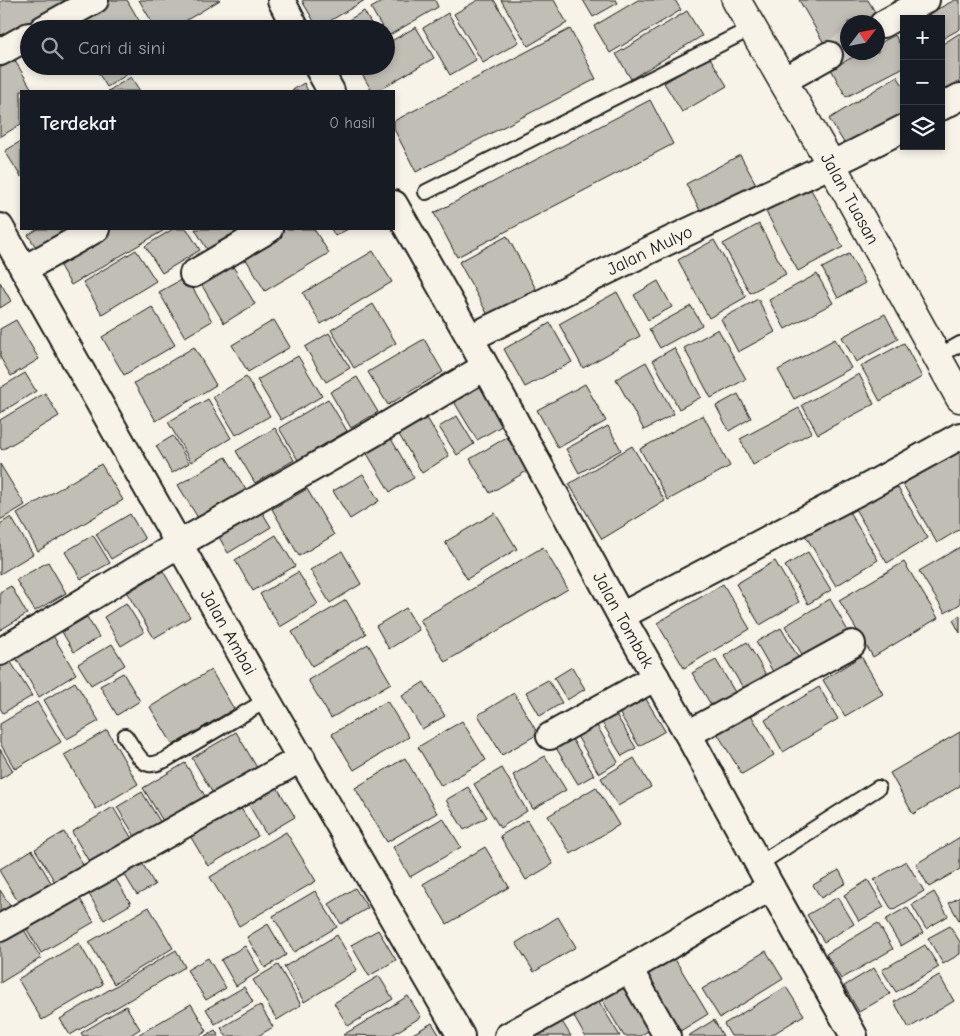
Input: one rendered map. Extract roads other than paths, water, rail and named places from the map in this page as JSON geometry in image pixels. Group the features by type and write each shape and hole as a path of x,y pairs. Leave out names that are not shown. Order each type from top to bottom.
{"street":[{"path":"58,20 95,0"},
{"path":"281,0 291,20"},
{"name":"Jalan Tuasan","path":"736,0 831,164 949,350 960,398"},
{"path":"885,23 926,0"},
{"path":"0,52 20,41"},
{"path":"783,81 829,55"},
{"path":"322,75 330,90"},
{"path":"945,105 960,97"},
{"name":"Jalan Mulyo","path":"470,338 900,130"},
{"name":"Jalan Tombak","path":"395,206 470,338 621,616 854,1036"},
{"name":"Jalan Ambai","path":"0,227 461,1036"},
{"path":"24,270 94,230"},
{"path":"193,274 267,230"},
{"path":"0,652 179,544 485,367"},
{"path":"621,616 860,491 960,436"},
{"path":"688,734 852,644"},
{"path":"550,736 656,677"},
{"path":"0,928 302,758"},
{"path":"508,1036 629,970 771,887"},
{"path":"629,970 667,1036"}],"lane":[{"path":"426,192 752,28"},
{"path":"126,736 141,759 147,764 154,764 165,760 268,700"},
{"path":"759,864 878,788"}],"tunnel":[{"path":"829,55 840,49"}]}
